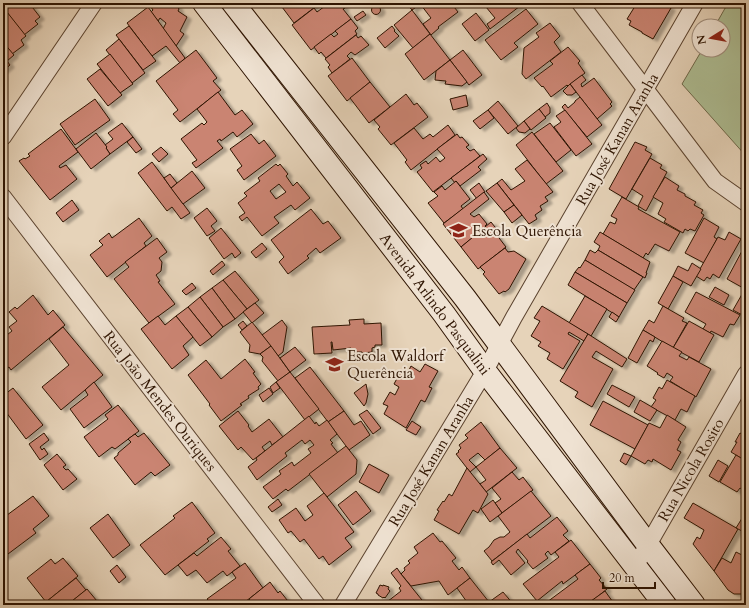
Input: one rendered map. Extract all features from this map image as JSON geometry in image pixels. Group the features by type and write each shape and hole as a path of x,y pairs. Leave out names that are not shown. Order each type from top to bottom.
{"street":[{"path":"3,137 94,3"},
{"name":"Avenida Arlindo Pasqualini","path":"204,3 444,314 485,371 665,605"},
{"name":"Avenida Arlindo Pasqualini","path":"233,3 465,298 694,605"},
{"path":"580,3 715,181 746,203"},
{"name":"Rua José Kanan Aranha","path":"343,605 485,371 514,317 695,3"},
{"name":"Rua João Mendes Ouriques","path":"3,197 317,605"},
{"name":"Rua Nicola Rosito","path":"635,566 746,374"}],"green space":[{"path":"728,3 746,3 746,156 682,84 697,58 731,58 731,18 720,18"}],"building":[{"path":"8,3 29,3 40,17 35,21 38,24 24,35 3,7"},
{"path":"148,3 175,3 179,9 178,11 187,17 180,31 184,34 176,46 163,29 166,23 160,18 158,21 151,12 153,10"},
{"path":"279,3 316,3 313,5 315,7 294,23"},
{"path":"329,3 341,3 345,8 343,9 351,19 311,50 292,25 314,8 317,12"},
{"path":"406,3 422,3 412,10"},
{"path":"424,3 451,3 458,12 438,27 439,28 431,35 423,24 431,18 421,5"},
{"path":"491,3 524,3 490,29 487,24 495,18 486,7"},
{"path":"637,3 662,3 671,8 653,39 629,25 631,21 627,19"},
{"path":"376,5 381,10 376,15 371,10"},
{"path":"3,7 26,36 21,40 24,45 12,54 3,42"},
{"path":"148,7 185,58 180,63 166,46 152,56 127,23"},
{"path":"526,9 538,24 514,43 518,47 501,60 485,40"},
{"path":"412,10 430,34 413,48 394,25"},
{"path":"363,11 366,15 357,21 354,17"},
{"path":"476,13 489,30 475,41 462,24"},
{"path":"351,19 358,28 355,31 357,34 326,58 321,52 319,54 314,47 331,34 334,37 338,34 335,31"},
{"path":"550,23 560,36 554,42 561,52 526,79 522,74 524,48 539,37 536,33"},
{"path":"129,26 156,61 143,70 116,35"},
{"path":"392,26 395,30 394,31 399,36 385,48 377,38"},
{"path":"430,34 450,60 424,80 405,54"},
{"path":"356,35 358,38 361,36 369,45 355,55 351,52 347,56 350,59 332,73 328,67 330,65 325,59"},
{"path":"119,39 145,73 132,83 106,50"},
{"path":"3,42 14,55 7,61 10,65 3,71"},
{"path":"568,47 580,61 578,63 585,73 551,97 543,86 542,87 534,78 553,64 550,61"},
{"path":"196,50 217,78 213,81 221,90 180,122 173,114 178,110 156,81"},
{"path":"463,50 482,75 469,85 450,60"},
{"path":"110,54 133,84 120,93 97,64"},
{"path":"352,58 370,82 347,101 328,76"},
{"path":"450,60 467,82 462,86 445,84 446,81 435,80 436,71"},
{"path":"100,69 122,95 108,106 87,79"},
{"path":"582,75 586,80 581,84 582,87 594,78 612,102 610,104 612,106 597,119 570,84"},
{"path":"370,82 390,107 369,123 350,98"},
{"path":"570,84 576,92 572,95 567,95 563,91"},
{"path":"218,92 235,115 242,110 253,124 237,137 233,132 221,141 220,139 217,141 223,148 196,168 192,163 197,160 181,139 202,123 204,125 207,122 197,109"},
{"path":"406,94 414,105 417,103 428,117 391,145 378,129 380,127 374,120"},
{"path":"466,95 468,106 453,110 450,99"},
{"path":"580,97 602,125 587,137 562,107 565,104 568,108"},
{"path":"95,99 110,120 75,145 60,124"},
{"path":"498,101 518,126 508,134 488,110"},
{"path":"547,103 550,108 550,113 545,117 539,109"},
{"path":"539,109 546,118 531,130 524,121"},
{"path":"488,110 494,118 480,129 473,121"},
{"path":"565,110 592,144 576,156 554,127 561,122 556,116"},
{"path":"524,121 530,129 525,133 519,132 516,128"},
{"path":"122,123 133,137 110,154 105,145 113,139 108,133"},
{"path":"550,123 571,150 556,162 534,134"},
{"path":"448,125 455,135 411,170 405,162 407,160 394,143 414,128 423,139 430,134 433,137"},
{"path":"61,129 78,152 59,166 60,168 66,165 77,179 50,200 19,161 30,156 28,154"},
{"path":"532,132 563,171 546,184 516,145"},
{"path":"96,133 107,147 106,148 110,154 91,169 76,149"},
{"path":"251,134 259,144 264,140 276,156 244,180 237,170 242,166 230,149"},
{"path":"457,134 469,145 466,147 470,151 474,149 480,156 433,192 417,172 422,168 420,165 426,161 428,164 436,157 440,162 445,158 437,149"},
{"path":"133,137 142,149 136,153 127,142"},
{"path":"635,142 647,147 645,150 652,154 626,199 609,189"},
{"path":"161,147 168,154 159,162 152,154"},
{"path":"483,154 487,159 478,167 481,170 460,186 456,181 455,183 451,178"},
{"path":"650,158 662,165 660,168 667,172 646,211 638,206 643,196 632,189"},
{"path":"527,160 553,192 545,197 548,201 540,206 542,210 535,215 537,219 529,224 497,183 502,179 511,190 525,181 515,169"},
{"path":"152,162 190,213 181,219 172,207 167,211 138,173"},
{"path":"276,164 278,166 280,164 288,174 286,176 293,186 297,182 310,198 295,210 291,205 274,217 279,223 262,236 247,217 242,221 239,217 245,213 238,203 247,196 244,193 260,181 258,178","holes":["279,184 286,192 276,199 270,191"]},
{"path":"192,171 205,188 183,204 171,188"},
{"path":"170,174 177,183 171,188 164,178"},
{"path":"665,177 679,186 677,190 696,202 694,205 703,210 701,213 704,215 695,231 690,229 688,231 685,229 683,233 664,222 666,219 658,214 663,203 653,197"},
{"path":"456,181 470,199 461,206 463,209 444,223 428,203 438,196 434,192 442,186 445,190"},
{"path":"479,183 485,192 477,199 470,190"},
{"path":"497,183 514,205 504,212 486,191"},
{"path":"484,192 489,199 470,214 474,217 479,214 487,224 485,226 486,227 461,247 443,224"},
{"path":"622,197 639,207 638,209 680,232 669,251 655,244 648,255 646,253 643,258 603,234 610,222 615,224 617,219 611,216"},
{"path":"72,200 79,210 63,222 56,213"},
{"path":"514,205 522,215 512,223 504,212"},
{"path":"207,208 217,221 211,226 215,231 207,236 194,218"},
{"path":"311,209 323,224 328,221 341,238 320,253 316,248 307,256 309,258 288,274 279,262 284,257 271,240"},
{"path":"139,218 152,236 144,243 146,246 107,277 90,255 103,245 99,241 109,233 112,238"},
{"path":"704,218 719,227 714,237 717,239 704,263 685,253"},
{"path":"491,222 499,232 496,234 506,247 478,269 461,247"},
{"path":"221,228 241,253 235,258 232,253 224,259 209,238"},
{"path":"600,232 650,262 645,278 598,250 600,246 594,242"},
{"path":"729,232 741,239 719,278 713,274 710,279 707,277 704,281 696,276 718,237 725,240"},
{"path":"157,238 167,252 159,258 162,262 161,271 156,275 160,281 158,282 175,304 149,323 114,279 129,267 125,262"},
{"path":"262,243 267,249 256,258 251,252"},
{"path":"505,248 508,252 514,251 526,259 509,289 499,294 483,274 485,272 480,267"},
{"path":"743,249 746,250 746,317 733,310 745,289 727,279"},
{"path":"590,250 595,253 598,250 643,277 634,290 585,260"},
{"path":"585,260 635,290 627,303 575,272 579,267 580,268"},
{"path":"222,261 225,265 213,275 210,271"},
{"path":"692,263 701,269 691,286 673,276 678,266 688,271"},
{"path":"235,271 259,300 247,309 223,280"},
{"path":"575,272 627,303 619,317 568,285"},
{"path":"673,276 683,282 668,309 658,303"},
{"path":"223,280 247,309 235,319 212,288"},
{"path":"192,283 196,288 186,295 182,291"},
{"path":"715,287 729,295 724,305 709,297"},
{"path":"212,288 235,319 223,327 200,297"},
{"path":"696,292 740,315 734,325 730,324 723,337 703,329 706,324 685,312"},
{"path":"33,295 48,315 53,310 65,325 11,370 9,367 6,369 3,366 3,338 12,331 9,327 17,321 9,312 15,307 17,309"},
{"path":"585,296 607,309 591,336 569,323"},
{"path":"200,297 223,327 212,337 188,307"},
{"path":"255,303 264,313 252,323 243,312"},
{"path":"542,306 588,334 584,341 569,332 568,334 580,341 563,369 547,359 550,353 538,346 541,342 531,336 540,321 534,318"},
{"path":"663,306 684,318 682,321 687,323 673,348 643,330 649,320 654,323"},
{"path":"188,307 212,337 200,346 176,316"},
{"path":"612,312 619,317 616,322 609,317"},
{"path":"158,316 165,325 176,316 193,337 183,346 189,355 172,369 141,329"},
{"path":"364,319 364,324 381,323 382,345 375,345 375,347 372,348 372,352 352,352 351,348 333,350 331,342 332,353 314,354 312,327 350,325 349,320"},
{"path":"282,320 287,327 283,352 278,356 262,335"},
{"path":"243,321 247,326 242,330 238,325"},
{"path":"689,321 714,335 699,362 673,348"},
{"path":"252,322 271,346 260,354 249,352 250,345 240,332"},
{"path":"63,327 103,375 61,410 42,387 69,365 49,339"},
{"path":"643,330 655,337 653,342 650,340 637,363 628,358"},
{"path":"588,334 627,359 622,367 596,351 592,357 613,369 592,407 575,397 578,392 560,381"},
{"path":"662,341 682,352 679,356 687,360 689,357 711,369 696,397 670,381 673,377 667,373 664,378 647,366"},
{"path":"271,346 290,372 278,381 262,361 263,357 260,354"},
{"path":"295,347 306,360 290,372 280,358"},
{"path":"245,359 255,372 253,373 261,384 258,387 259,389 248,396 249,398 240,404 242,405 221,421 188,375 206,360 221,379"},
{"path":"425,364 438,371 429,387 432,388 425,402 421,400 406,428 384,414 388,406 383,404 390,392 395,395 399,387 394,384 400,373 406,376 411,366 420,372"},
{"path":"310,367 344,411 328,422 295,378"},
{"path":"290,372 319,409 305,420 276,382"},
{"path":"667,380 695,396 687,412 681,409 675,420 651,407 656,400 653,398 659,387 662,389"},
{"path":"94,382 112,407 84,428 70,409 88,395 85,390"},
{"path":"276,382 280,388 273,393 270,387"},
{"path":"366,384 368,394 364,406 354,393"},
{"path":"612,385 635,397 629,407 607,394"},
{"path":"13,388 43,425 26,439 3,408 3,394 4,395"},
{"path":"269,388 273,394 263,402 259,395"},
{"path":"640,400 657,410 650,421 634,412"},
{"path":"603,401 648,425 635,449 590,425"},
{"path":"118,405 139,431 115,449 112,447 99,457 84,437 108,419 105,415"},
{"path":"367,410 381,428 373,434 359,415"},
{"path":"238,411 249,425 248,426 252,432 269,419 283,437 272,445 270,441 262,447 265,451 253,460 241,447 238,450 219,426"},
{"path":"344,411 354,425 361,421 370,435 349,450 328,422"},
{"path":"667,415 686,427 678,440 681,442 677,450 681,452 671,470 653,459 652,462 648,460 645,464 631,456 649,423 660,428"},
{"path":"309,416 315,424 316,422 319,426 327,420 337,434 330,440 333,443 331,444 338,453 288,491 286,489 273,499 263,487 281,474 279,471 292,462 294,466 311,453 308,449 314,445 310,440 305,444 302,440 285,453 287,456 257,480 248,467 257,460 256,458"},
{"path":"412,421 421,427 416,435 406,430"},
{"path":"481,422 500,448 485,460 478,453 469,460 476,467 470,472 456,454 461,448 459,445 468,438 465,435"},
{"path":"44,433 49,440 40,447 42,450 44,448 48,454 40,460 29,444"},
{"path":"144,433 170,465 155,476 151,472 135,485 114,458 131,442 128,439 135,434 138,437"},
{"path":"740,433 746,436 746,461 731,452"},
{"path":"346,446 357,460 356,474 327,497 309,474"},
{"path":"500,448 517,468 486,492 480,484 486,480 476,467"},
{"path":"624,453 631,456 626,465 620,461"},
{"path":"57,454 66,465 63,467 66,470 68,469 77,479 63,490 44,465"},
{"path":"736,455 746,461 746,492 740,488 737,492 720,482"},
{"path":"718,460 728,466 719,482 709,476"},
{"path":"369,464 389,475 379,493 359,482"},
{"path":"467,468 488,494 478,513 473,510 459,534 434,520 439,511 437,510 449,494 452,496"},
{"path":"512,472 519,480 523,477 533,490 502,513 495,503 501,499 492,488"},
{"path":"356,491 371,511 353,525 338,505"},
{"path":"531,491 551,516 492,561 484,551 494,540 504,537 510,532 498,516"},
{"path":"324,493 354,532 345,538 352,547 329,565 323,556 319,559 304,539 300,542 291,531 288,533 279,520 296,508 305,521 313,515 307,506"},
{"path":"33,496 49,516 33,529 36,533 4,557 3,518"},
{"path":"278,499 282,505 272,512 268,507"},
{"path":"493,500 502,513 490,522 481,509"},
{"path":"192,502 215,533 207,539 209,541 165,575 140,545 175,518 173,516"},
{"path":"693,503 738,529 714,571 693,544 697,537 700,539 704,530 684,518"},
{"path":"108,514 130,545 113,558 90,528"},
{"path":"746,514 746,533 736,528"},
{"path":"557,517 568,531 563,535 569,541 551,555 548,551 545,554 548,558 533,569 518,549 516,552 525,563 511,575 499,560 493,565 491,562 527,534 530,538"},
{"path":"433,533 440,542 442,541 456,558 452,561 459,570 462,567 470,578 448,595 439,581 411,586 401,574 405,570 404,568 410,563 408,561 418,553 414,547"},
{"path":"221,537 231,549 228,551 240,566 227,576 223,571 207,583 196,570 187,576 178,565 194,553 197,556"},
{"path":"571,540 590,564 563,584 562,581 537,601 523,584 559,557 555,552"},
{"path":"746,548 746,592 734,594 728,590 714,571 722,558 731,563 736,552 742,555"},
{"path":"63,558 78,576 46,602 27,578 51,559 55,564"},
{"path":"245,563 263,588 241,605 212,605 207,599 236,578 232,572"},
{"path":"590,564 601,578 599,580 607,589 587,605 543,605 578,579 575,575"},
{"path":"117,565 126,577 119,583 110,571"},
{"path":"397,568 426,605 383,605 401,591 399,588 401,586 391,573"},
{"path":"76,578 86,590 67,605 42,605"},
{"path":"470,578 489,602 485,605 469,605 457,588"},
{"path":"270,582 278,593 280,591 291,605 253,605 249,599"},
{"path":"380,585 389,587 388,589 390,591 385,598 376,593"},
{"path":"87,589 97,601 92,605 67,605"},
{"path":"605,591 615,605 594,605 591,601"},
{"path":"503,592 514,605 491,605 489,602"}],"place":[{"name":"Escola Querência","path":"459,231"},
{"name":"Escola Waldorf Querência","path":"334,365"}]}
